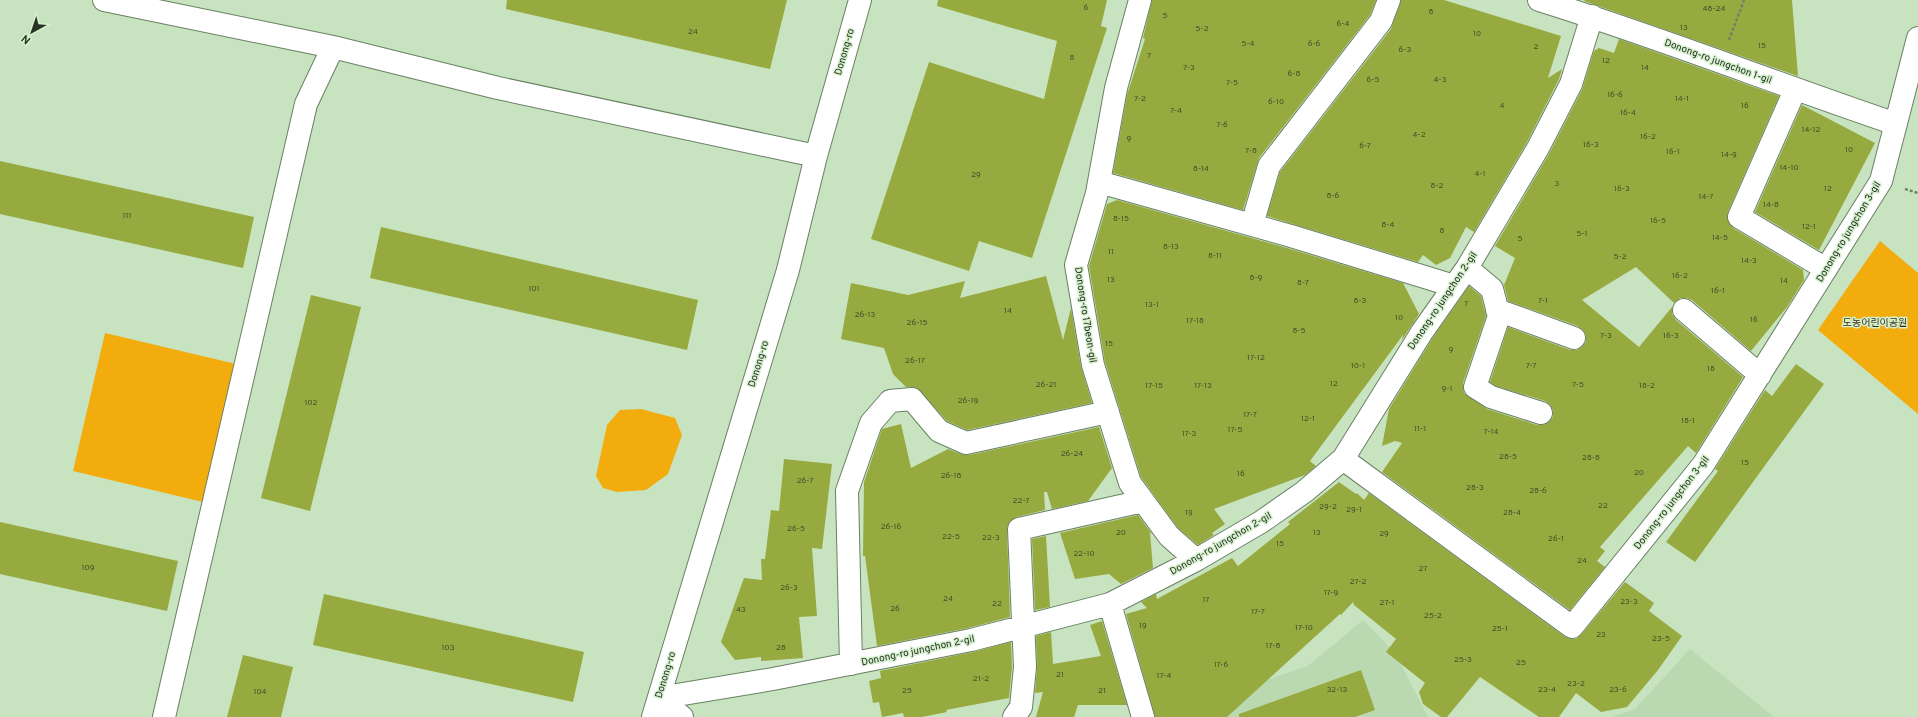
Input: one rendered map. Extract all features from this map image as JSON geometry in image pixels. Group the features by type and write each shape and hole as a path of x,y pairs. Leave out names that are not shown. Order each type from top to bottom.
{"street":[{"path":"104,0 333,47 498,88 816,156"},
{"name":"Donong-ro 17beon-gil","path":"1140,0 1116,88 1099,182 1076,265 1093,365 1130,483 1169,536 1196,560"},
{"path":"1252,225 1269,166 1381,20 1389,0"},
{"name":"Donong-ro jungchon 1-gil","path":"1539,0 1592,16 1795,90 1896,124"},
{"name":"Donong-ro","path":"656,708 788,270 816,156 861,3"},
{"name":"Donong-ro jungchon 2-gil","path":"656,708 851,664 971,640 1110,604 1196,560 1262,522 1304,492 1343,459 1422,332 1467,268 1538,148 1571,84 1592,16"},
{"name":"Donong-ro jungchon 3-gil","path":"1343,459 1572,628 1703,465 1881,182 1918,38"},
{"path":"164,717 306,104 333,47"},
{"path":"1795,90 1739,217 1826,269"},
{"path":"1099,182 1252,225 1454,286"},
{"path":"1467,268 1492,289 1499,316 1475,387 1491,397 1541,413"},
{"path":"1497,310 1574,338"},
{"path":"1684,310 1760,375"},
{"path":"851,664 847,491 870,423 890,400 912,399 939,431 966,442 1108,412"},
{"path":"1014,717 1021,707 1024,667 1019,529 1142,501"},
{"path":"1110,604 1143,717"},
{"path":"656,708 682,717"}],"path":[{"path":"1720,63 1744,0"}],"shaded area":[{"path":"1363,620 1395,653 1428,717 1157,717 1308,666"},
{"path":"1690,649 1774,717 1611,717 1635,709"}],"green space":[{"name":"도농어린이공원","path":"1880,241 1918,273 1918,414 1818,330"},
{"path":"105,333 236,364 203,502 73,471"},
{"path":"641,409 675,418 682,435 668,474 646,490 617,492 603,488 596,476 607,425 620,410"}],"building":[{"path":"507,0 787,0 770,69 506,9"},
{"path":"938,0 1107,0 1101,26 1107,28 1032,258 979,241 969,271 871,239 929,62 1044,99 1057,41 937,6"},
{"path":"1152,0 1376,0 1370,15 1259,158 1243,210 1113,173 1127,95 1145,39 1143,38"},
{"path":"1401,0 1444,0 1561,36 1548,78 1562,69 1559,79 1527,142 1474,232 1466,227 1450,258 1436,265 1423,255 1418,262 1267,216 1280,172 1391,29"},
{"path":"1792,0 1798,76 1584,1"},
{"path":"1619,39 1779,96 1728,212 1727,218 1733,228 1803,270 1804,280 1787,307 1751,351 1692,300 1680,298 1674,303 1636,267 1582,300 1639,347 1672,307 1672,314 1676,320 1743,377 1696,453 1688,446 1600,547 1605,551 1597,561 1605,567 1570,610 1382,472 1402,443 1395,441 1382,446 1389,409 1432,339 1469,286 1481,296 1486,316 1463,383 1464,393 1487,409 1537,425 1544,425 1553,417 1553,410 1545,401 1496,386 1490,382 1508,327 1570,350 1577,350 1582,347 1586,342 1586,335 1578,326 1508,301 1504,285 1515,258 1495,246 1549,154 1582,90 1594,51 1599,48 1614,53"},
{"path":"1802,105 1875,143 1819,250 1755,212"},
{"path":"0,161 254,217 243,268 0,214"},
{"path":"1117,200 1287,248 1403,283 1419,314 1402,340 1403,335 1310,461 1316,466 1305,475 1214,509 1225,524 1212,533 1214,535 1198,545 1178,528 1141,477 1105,362 1089,266 1107,204"},
{"path":"381,227 698,300 687,350 370,278"},
{"path":"1046,276 1063,340 1071,308 1081,367 1092,403 967,430 947,421 917,388 906,387 893,374 884,348 841,339 851,283 908,295 965,281 960,298"},
{"path":"311,295 361,307 310,511 261,498"},
{"path":"1796,364 1824,384 1695,562 1666,542 1718,471 1715,469 1765,390 1772,396"},
{"path":"901,424 911,468 948,449 961,454 969,455 1099,427 1112,468 1088,501 1052,509 1047,492 1044,492 1045,510 1016,517 1008,524 1010,617 968,628 877,646 865,556 863,556 864,482 882,429"},
{"path":"784,459 832,464 822,549 812,548 817,616 799,617 803,658 761,661 761,657 735,660 721,642 744,578 762,580 761,559 765,559 771,510 779,511"},
{"path":"1339,482 1356,494 1357,493 1364,500 1369,493 1565,637 1576,639 1581,635 1625,582 1654,603 1649,611 1682,636 1658,670 1627,707 1601,712 1576,693 1559,717 1539,717 1480,677 1447,717 1441,717 1423,704 1419,692 1425,683 1386,652 1396,639 1354,605 1353,602 1341,615 1340,614 1227,717 1155,717 1126,614 1147,608 1141,602 1156,594 1157,599 1232,558 1238,566 1290,524 1288,522"},
{"path":"1138,515 1152,534 1150,533 1153,568 1121,584 1109,574 1075,579 1060,533"},
{"path":"0,522 178,561 167,611 0,574"},
{"path":"1046,536 1050,607 1035,610 1032,539"},
{"path":"324,594 584,652 573,702 313,645"},
{"path":"1102,621 1127,705 1078,705 1074,717 1036,717 1043,692 1035,693 1037,667 1036,636 1051,632 1053,664 1101,656 1090,625"},
{"path":"1011,642 1012,667 1009,698 946,710 947,712 922,717 904,717 903,713 882,717 879,702 873,703 869,681 881,678 880,671 973,652"},
{"path":"243,655 293,667 281,717 227,717"},
{"path":"1361,670 1375,710 1355,717 1239,717 1239,714"}]}
